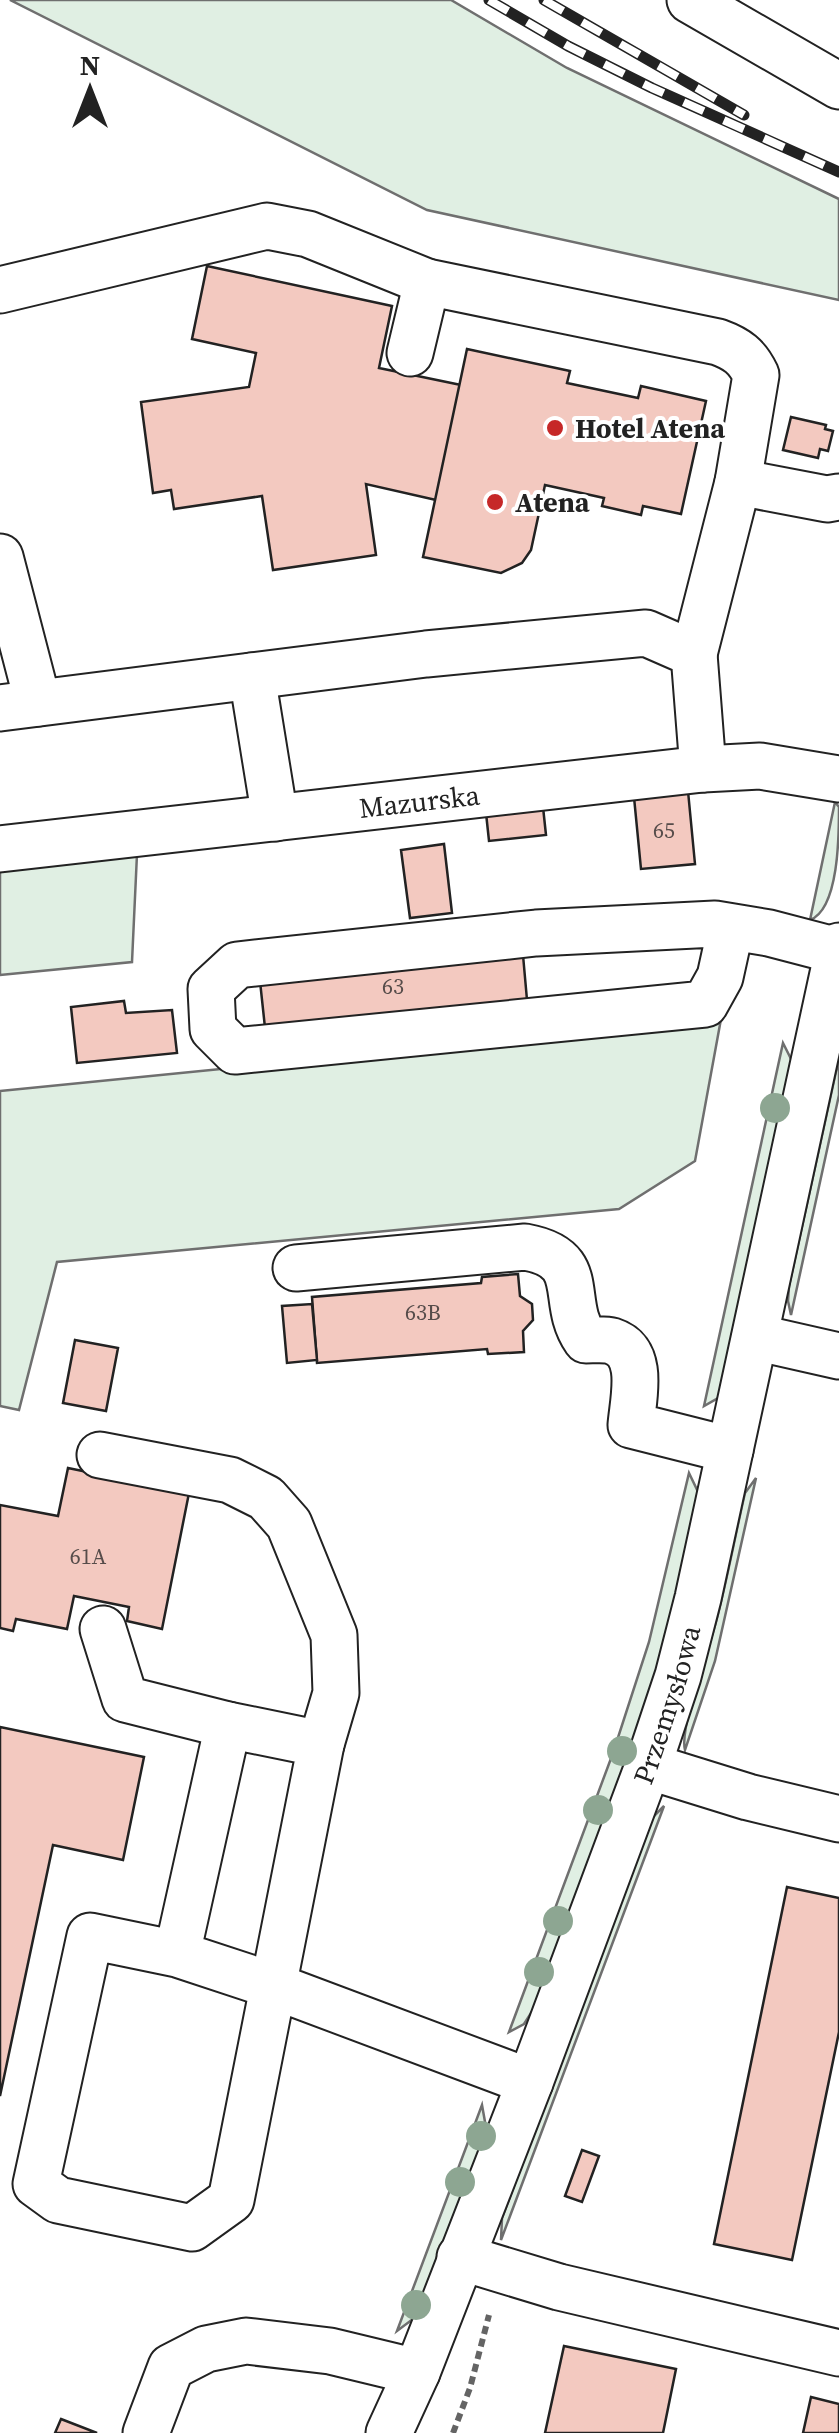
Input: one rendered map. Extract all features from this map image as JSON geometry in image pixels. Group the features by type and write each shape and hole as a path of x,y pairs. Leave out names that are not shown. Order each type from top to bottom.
{"street":[{"path":"690,0 839,86"},
{"path":"0,290 266,226 308,234 427,282 736,348 749,361 756,376 738,482 694,654 702,769"},
{"path":"410,353 427,282"},
{"path":"738,482 827,499 839,497"},
{"path":"0,556 19,705 426,654 646,633 694,654"},
{"path":"252,676 275,818"},
{"name":"Mazurska","path":"0,850 702,769 760,766 839,779"},
{"path":"731,927 720,976 705,1004 235,1051 212,1029 211,988 237,964 536,933 716,924 769,933 838,949"},
{"name":"Przemysłowa","path":"389,2433 417,2372 530,2082 648,1766 682,1660 838,949"},
{"path":"296,1268 525,1248 548,1252 570,1276 574,1322 586,1340 614,1341 630,1354 635,1376 630,1424 730,1450"},
{"path":"755,1337 839,1356"},
{"path":"100,1455 230,1480 266,1498 289,1524 334,1635 336,1694 321,1744 274,1986 230,2200 192,2228 58,2200 36,2184 90,1936 177,1954 274,1986 530,2082"},
{"path":"103,1628 125,1700 321,1744"},
{"path":"177,1954 228,1725"},
{"path":"648,1766 748,1797 839,1819"},
{"path":"460,2257 558,2287 839,2353"},
{"path":"146,2433 172,2367 206,2350 246,2342 263,2343 330,2351 417,2372"}],"path":[{"path":"453,2433 470,2388 490,2309"}],"green space":[{"path":"10,0 451,0 567,68 839,199 839,300 427,210"},
{"path":"835,802 839,807 839,835 832,887 820,913 810,920"},
{"path":"137,854 132,962 0,975 0,869"},
{"path":"721,1019 695,1161 619,1209 57,1262 19,1410 0,1406 0,1091"},
{"path":"783,1043 792,1061 725,1384 718,1398 704,1406"},
{"path":"839,1058 839,1095 791,1315 789,1286"},
{"path":"689,1473 700,1496 673,1619 633,1746 533,2010 524,2024 509,2032 613,1753 649,1642"},
{"path":"756,1478 715,1661 685,1750 690,1707 716,1622 745,1493"},
{"path":"664,1806 501,2240 502,2218 651,1819"},
{"path":"482,2105 487,2133 417,2316 397,2331"}],"building":[{"path":"207,266 392,306 379,368 461,385 436,500 366,484 376,555 273,570 262,496 174,509 171,490 153,493 141,402 249,387 256,353 192,339"},
{"path":"467,349 570,371 567,383 638,398 641,386 706,401 681,514 643,506 641,515 602,506 604,498 545,485 531,550 522,563 501,573 423,557"},
{"path":"791,417 826,425 825,429 833,431 828,451 820,449 818,458 783,450"},
{"path":"688,791 695,864 641,869 634,797"},
{"path":"543,807 546,835 489,841 486,813"},
{"path":"444,844 452,913 410,918 401,850"},
{"path":"523,955 527,1000 266,1037 259,972"},
{"path":"124,1001 126,1013 172,1010 177,1053 77,1063 71,1007"},
{"path":"518,1274 520,1296 532,1304 533,1320 523,1331 524,1352 488,1354 487,1349 317,1363 312,1297 481,1283 482,1277"},
{"path":"312,1304 317,1360 287,1363 282,1306"},
{"path":"75,1340 118,1348 106,1411 63,1403"},
{"path":"68,1468 189,1493 162,1629 127,1621 129,1607 74,1596 67,1629 16,1619 13,1631 0,1628 0,1505 58,1516"},
{"path":"0,1727 144,1757 123,1860 53,1845 0,2096"},
{"path":"787,1887 839,1898 839,2032 792,2260 714,2244"},
{"path":"582,2150 599,2156 582,2202 565,2196"},
{"path":"564,2346 676,2369 663,2433 545,2433"},
{"path":"811,2397 839,2404 839,2433 803,2433"},
{"path":"61,2419 97,2433 55,2433"}],"railway":[{"path":"489,0 652,88 839,172"},
{"path":"544,0 744,115"}],"place":[{"name":"Hotel Atena","path":"555,428"},
{"name":"Atena","path":"495,502"}]}
